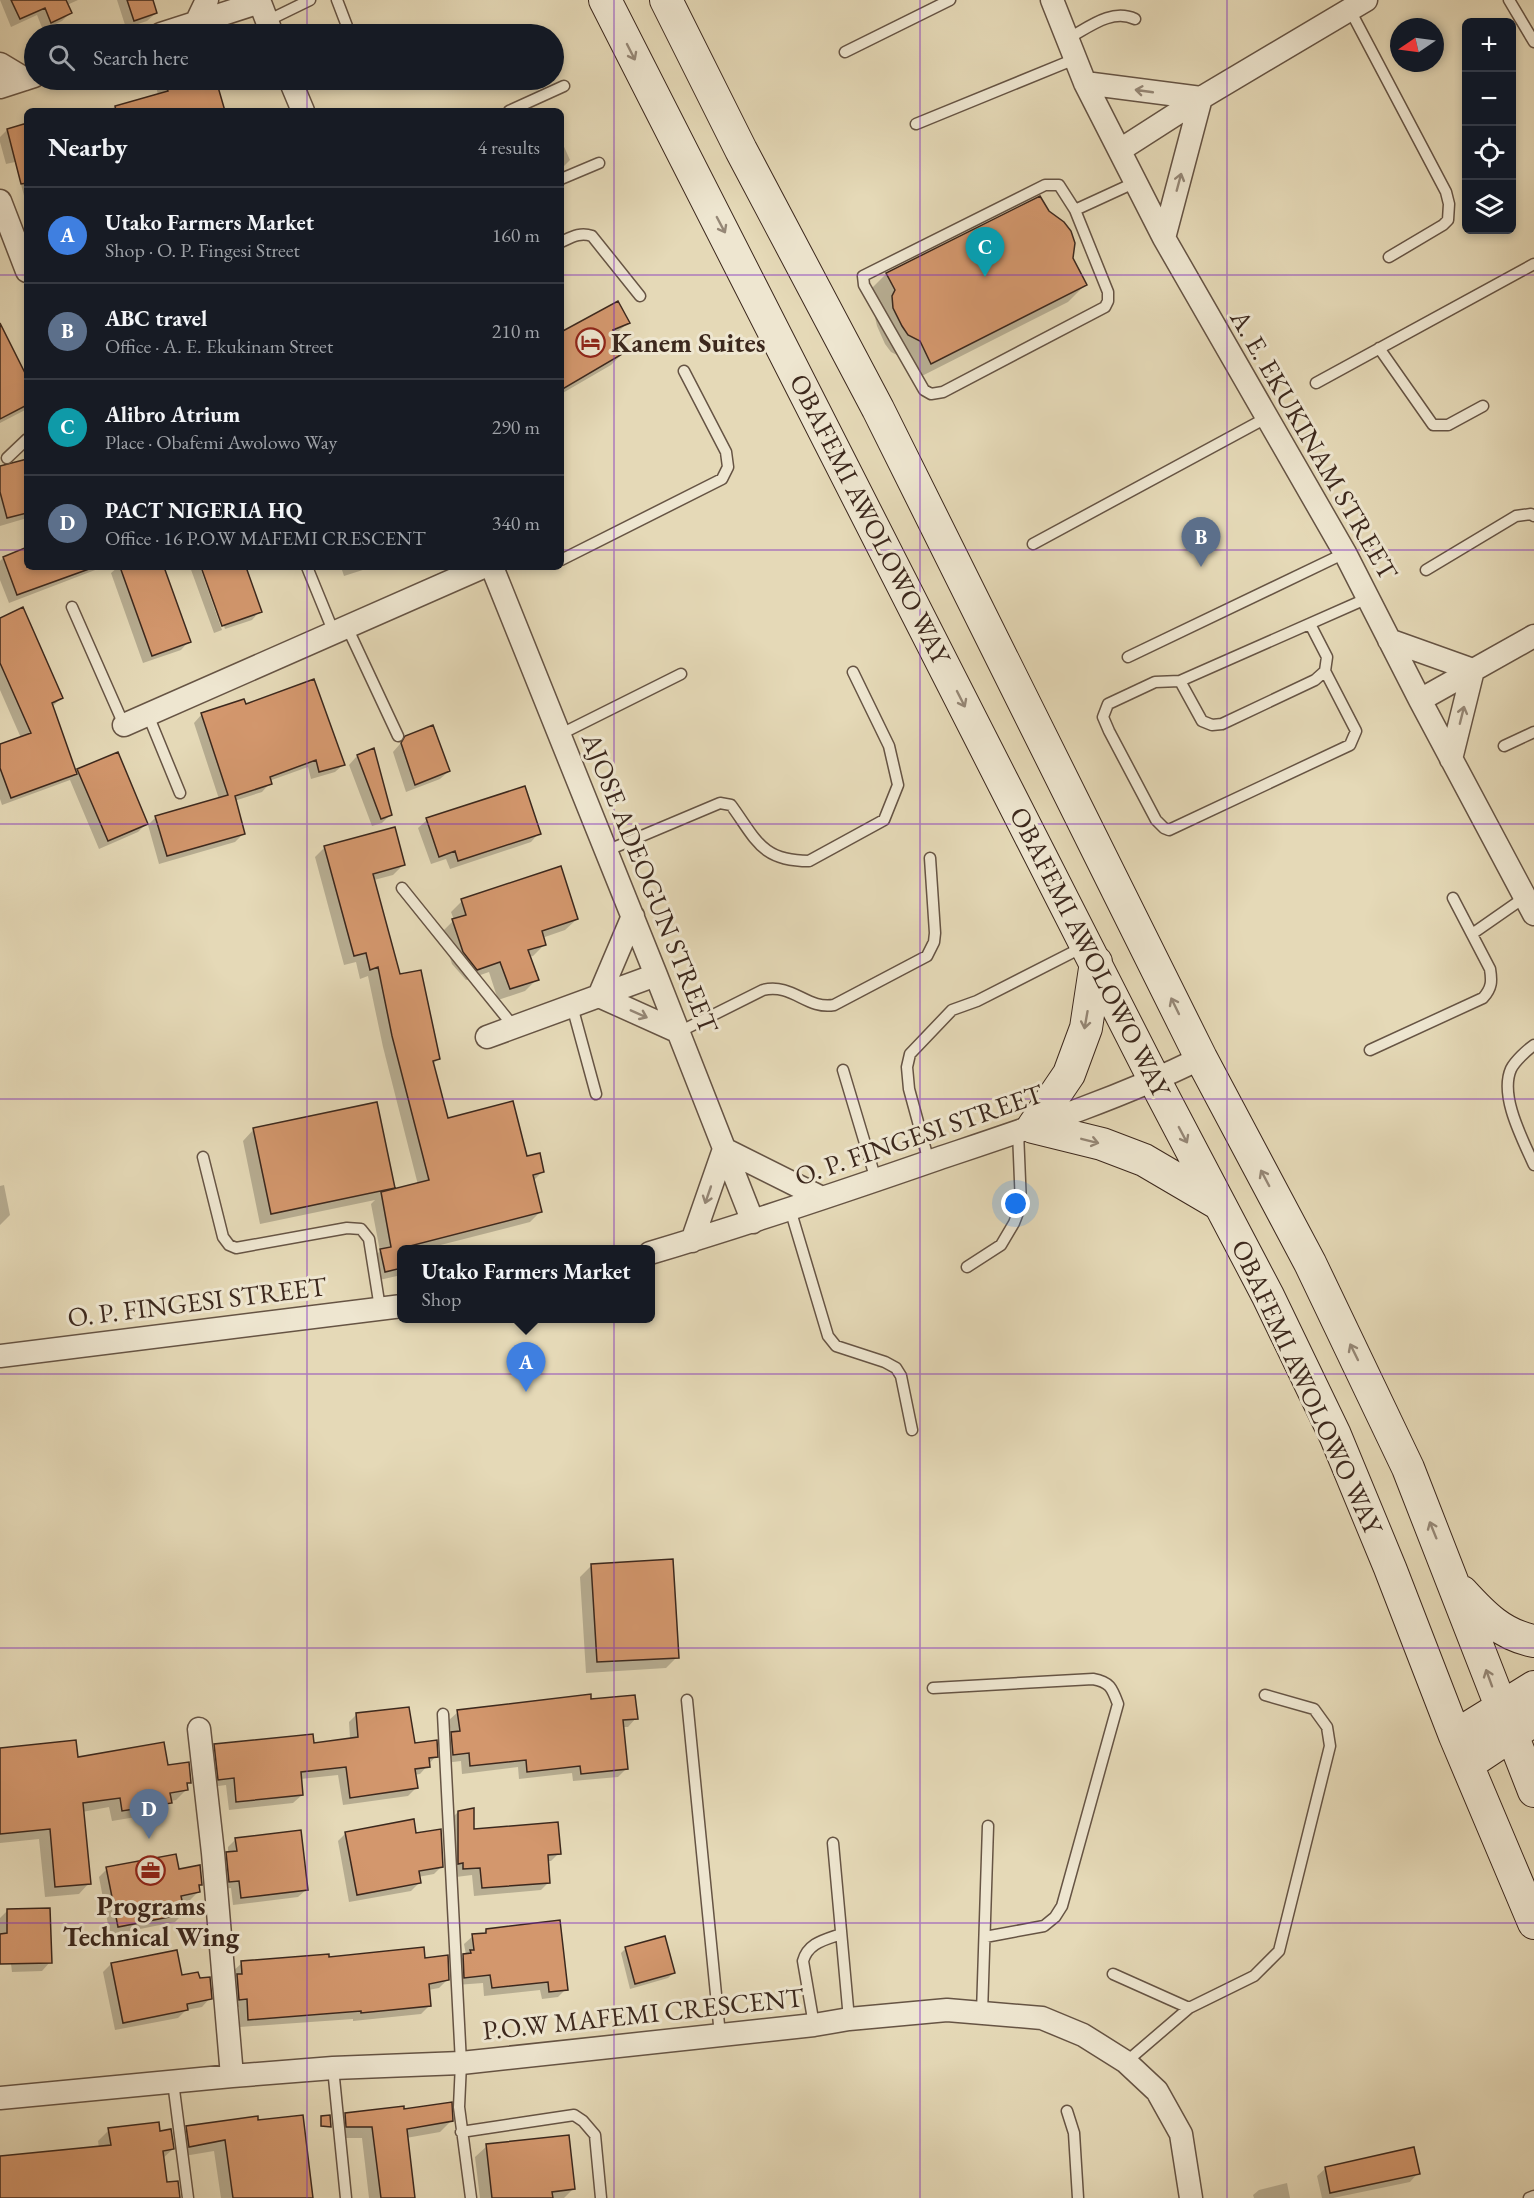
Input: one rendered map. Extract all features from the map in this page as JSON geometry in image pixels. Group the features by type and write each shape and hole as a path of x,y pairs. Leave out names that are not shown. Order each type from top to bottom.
{"main road":[{"name":"OBAFEMI AWOLOWO WAY","path":"605,0 1155,1081 1268,1296 1335,1435 1534,1923"},
{"name":"OBAFEMI AWOLOWO WAY","path":"666,0 741,150 878,409 1201,1058 1335,1314 1408,1468 1455,1585 1515,1721 1534,1791"},
{"path":"1091,954 1086,1028 1069,1074 1026,1129 1102,1144 1144,1160 1219,1204"},
{"path":"1455,1585 1490,1621 1521,1638 1534,1641"},
{"path":"1462,1750 1515,1721 1534,1687"}],"street":[{"path":"196,23 207,0"},
{"name":"A. E. EKUKINAM STREET","path":"1052,0 1085,83 1164,238 1345,553 1451,759 1531,906"},
{"path":"1120,150 1352,6"},
{"path":"193,24 265,14"},
{"path":"0,64 24,74"},
{"path":"0,87 24,79"},
{"path":"1085,83 1202,98"},
{"path":"294,90 302,108"},
{"path":"1164,238 1202,98"},
{"path":"0,201 24,263"},
{"path":"124,725 476,570"},
{"name":"AJOSE ADEOGUN STREET","path":"493,570 753,1222"},
{"path":"1420,700 1534,636"},
{"path":"1389,640 1473,670"},
{"path":"1451,759 1473,670"},
{"path":"599,996 633,916"},
{"path":"488,1037 656,975"},
{"path":"599,996 679,1032"},
{"name":"O. P. FINGESI STREET","path":"655,1252 753,1222 1026,1129 1155,1081 1201,1058"},
{"path":"692,1240 724,1149 822,1198"},
{"name":"O. P. FINGESI STREET","path":"0,1356 391,1307"},
{"path":"199,1729 213,1853 232,2076"},
{"name":"P.O.W MAFEMI CRESCENT","path":"0,2098 333,2068 461,2063 947,2010 1042,2018 1083,2035 1126,2062 1157,2091 1181,2134 1191,2198"}],"lane":[{"path":"265,14 310,0"},
{"path":"337,0 346,24"},
{"path":"845,52 950,0"},
{"path":"1509,0 1534,42"},
{"path":"1352,6 1446,192 1449,204 1448,220 1443,225 1389,257"},
{"path":"916,124 1071,49 1109,16 1125,14 1135,19"},
{"path":"516,108 555,90"},
{"path":"564,178 599,163"},
{"path":"1075,210 1137,182"},
{"path":"1045,185 1059,185 1075,210 1108,292 1105,307 943,392 931,393 924,390 864,285 863,276 1045,185"},
{"path":"564,241 577,235 592,236 640,296"},
{"path":"1316,383 1534,264"},
{"path":"1379,348 1433,425 1448,425 1483,406"},
{"path":"564,558 722,478 728,467 726,452 684,371"},
{"path":"1033,544 1266,418"},
{"path":"8,458 24,442"},
{"path":"1426,570 1516,516 1531,514 1534,516"},
{"path":"1128,657 1345,553"},
{"path":"308,570 398,735"},
{"path":"1310,624 1327,657 1325,671 1356,732 1350,745 1169,830 1164,828 1156,820 1108,731 1103,717 1108,704 1155,682 1180,681 1368,598"},
{"path":"72,607 124,725"},
{"path":"1180,681 1202,721 1212,725 1222,724 1315,680 1325,671"},
{"path":"606,851 720,803 730,805 761,848 798,861 809,861 884,820 898,785 889,746 853,672"},
{"path":"560,735 681,674"},
{"path":"148,715 180,793"},
{"path":"1504,746 1534,732"},
{"path":"679,1032 763,990 775,987 798,995 816,1005 825,1007 834,1005 927,956 934,942 935,933 930,858"},
{"path":"402,888 514,1027"},
{"path":"1370,1050 1483,998 1490,990 1492,980 1490,969 1453,898"},
{"path":"1472,934 1531,906"},
{"path":"929,1162 909,1089 907,1067 910,1054 952,1010 1091,954"},
{"path":"572,1006 596,1094"},
{"path":"1534,1045 1511,1069 1507,1091 1516,1122 1534,1165"},
{"path":"843,1070 876,1180"},
{"path":"967,1267 1001,1245 1014,1223 1021,1205 1026,1129"},
{"path":"203,1157 223,1237 229,1245 236,1248 347,1228 361,1229 369,1239 391,1307"},
{"path":"790,1209 828,1336 836,1346 885,1362 896,1368 901,1376 912,1430"},
{"path":"933,1689 1092,1679 1105,1681 1113,1690 1118,1704 1062,1906 1055,1917 1044,1926 984,1937"},
{"path":"1126,2062 1189,2008 1254,1976 1279,1951 1330,1746 1327,1727 1314,1709 1266,1695"},
{"path":"687,1700 720,2035"},
{"path":"443,1714 461,2063 459,2107 471,2198"},
{"path":"982,2013 988,1826"},
{"path":"833,1843 849,2019"},
{"path":"814,2025 803,1961 805,1953 811,1946 841,1934"},
{"path":"1113,1974 1189,2008"},
{"path":"333,2068 346,2198"},
{"path":"173,2082 188,2198"},
{"path":"1066,2111 1074,2133 1078,2198"},
{"path":"461,2132 574,2115 583,2121 595,2135 601,2198"},
{"path":"1529,2198 1534,2196"}],"building":[{"path":"11,0 66,0 72,13 51,23 45,8 20,19"},
{"path":"127,0 153,0 157,13 134,21"},
{"path":"219,90 224,108 115,108 115,106 168,91"},
{"path":"24,124 24,184 21,184 7,129"},
{"path":"1040,196 1049,211 1064,222 1071,231 1075,243 1073,258 1087,285 931,364 920,341 908,335 893,308 892,296 895,290 886,273"},
{"name":"Kanem Suites","path":"618,301 630,323 613,330 624,353 564,388 564,330"},
{"path":"0,323 24,371 24,407 0,419"},
{"path":"24,460 24,514 7,518 0,492 0,466"},
{"path":"24,548 24,570 86,570 17,595 3,557"},
{"path":"121,570 165,570 191,642 152,656"},
{"path":"202,570 247,570 262,612 222,626"},
{"path":"23,607 63,698 52,703 77,774 11,798 0,768 0,744 31,733 0,663 0,618"},
{"path":"314,679 345,765 319,772 316,760 270,777 272,784 235,796 245,834 167,856 155,816 228,795 201,713 244,699 246,704"},
{"path":"433,725 450,771 415,785 401,743 405,736"},
{"path":"374,748 392,815 381,819 357,755"},
{"path":"118,752 148,824 108,841 77,769"},
{"path":"525,786 541,834 458,861 455,851 439,857 426,818"},
{"path":"395,827 405,865 373,874 400,974 421,970 440,1059 433,1061 448,1118 513,1101 527,1156 540,1153 544,1172 533,1175 542,1212 414,1245 397,1245 397,1269 385,1272 380,1249 391,1247 381,1192 429,1180 392,1036 378,967 370,970 366,953 354,956 324,846"},
{"path":"561,866 578,919 542,931 546,945 528,950 539,980 510,989 500,962 477,970 463,952 452,919 466,915 461,899"},
{"path":"377,1102 395,1188 271,1214 253,1128"},
{"path":"673,1559 679,1658 597,1662 591,1564"},
{"path":"591,1694 591,1699 635,1695 638,1719 623,1720 628,1769 581,1774 580,1766 527,1772 526,1760 470,1766 469,1753 453,1755 451,1732 460,1731 457,1710"},
{"path":"409,1707 415,1743 437,1740 438,1757 429,1758 430,1767 415,1769 418,1788 350,1798 346,1767 301,1772 303,1795 236,1802 234,1778 218,1780 214,1744 313,1734 314,1743 358,1737 356,1713"},
{"path":"76,1740 78,1757 164,1742 168,1765 189,1762 191,1783 187,1783 188,1790 170,1793 172,1803 122,1811 120,1798 83,1803 91,1884 55,1887 50,1829 0,1834 0,1748"},
{"path":"474,1808 474,1829 558,1822 561,1854 548,1855 550,1883 482,1888 480,1868 463,1869 463,1863 458,1864 458,1811"},
{"path":"414,1819 416,1833 441,1829 443,1867 419,1871 421,1883 357,1895 345,1832"},
{"path":"301,1830 308,1890 241,1898 239,1881 229,1882 226,1852 237,1851 235,1838"},
{"path":"176,1854 179,1869 200,1865 202,1885 199,1885 200,1892 181,1896 185,1914 118,1927 106,1867"},
{"path":"50,1908 52,1963 0,1964 0,1934 7,1933 7,1909"},
{"path":"560,1920 568,1990 549,1992 548,1982 492,1988 490,1975 464,1978 463,1954 474,1950 472,1934 486,1933 486,1929"},
{"path":"665,1936 675,1973 635,1984 625,1947"},
{"path":"424,1947 425,1958 448,1955 449,1980 429,1984 431,2006 248,2020 247,1999 239,2000 237,1974 242,1974 241,1961 329,1954 329,1957"},
{"path":"177,1950 182,1975 198,1972 200,1978 210,1977 212,1999 187,2004 188,2010 123,2023 111,1963"},
{"path":"452,2102 453,2121 407,2129 415,2198 381,2198 372,2127 346,2127 345,2113 404,2106 404,2109"},
{"path":"303,2115 313,2198 233,2198 225,2140 189,2147 186,2126 258,2116 258,2120"},
{"path":"330,2115 331,2127 321,2126 321,2116"},
{"path":"159,2122 160,2131 171,2129 174,2149 163,2151 167,2182 178,2181 180,2198 0,2198 0,2156 111,2145 108,2128"},
{"path":"569,2135 575,2189 552,2192 553,2198 492,2198 486,2144"},
{"path":"1414,2147 1420,2174 1330,2193 1325,2167"}],"place":[{"name":"Alibro Atrium","path":"985,277"},
{"name":"Kanem Suites","path":"590,343"},
{"name":"ABC travel","path":"1201,567"},
{"name":"Utako Farmers Market","path":"526,1392"},
{"name":"PACT NIGERIA HQ","path":"149,1839"},
{"name":"Programs Technical Wing","path":"151,1871"}]}
